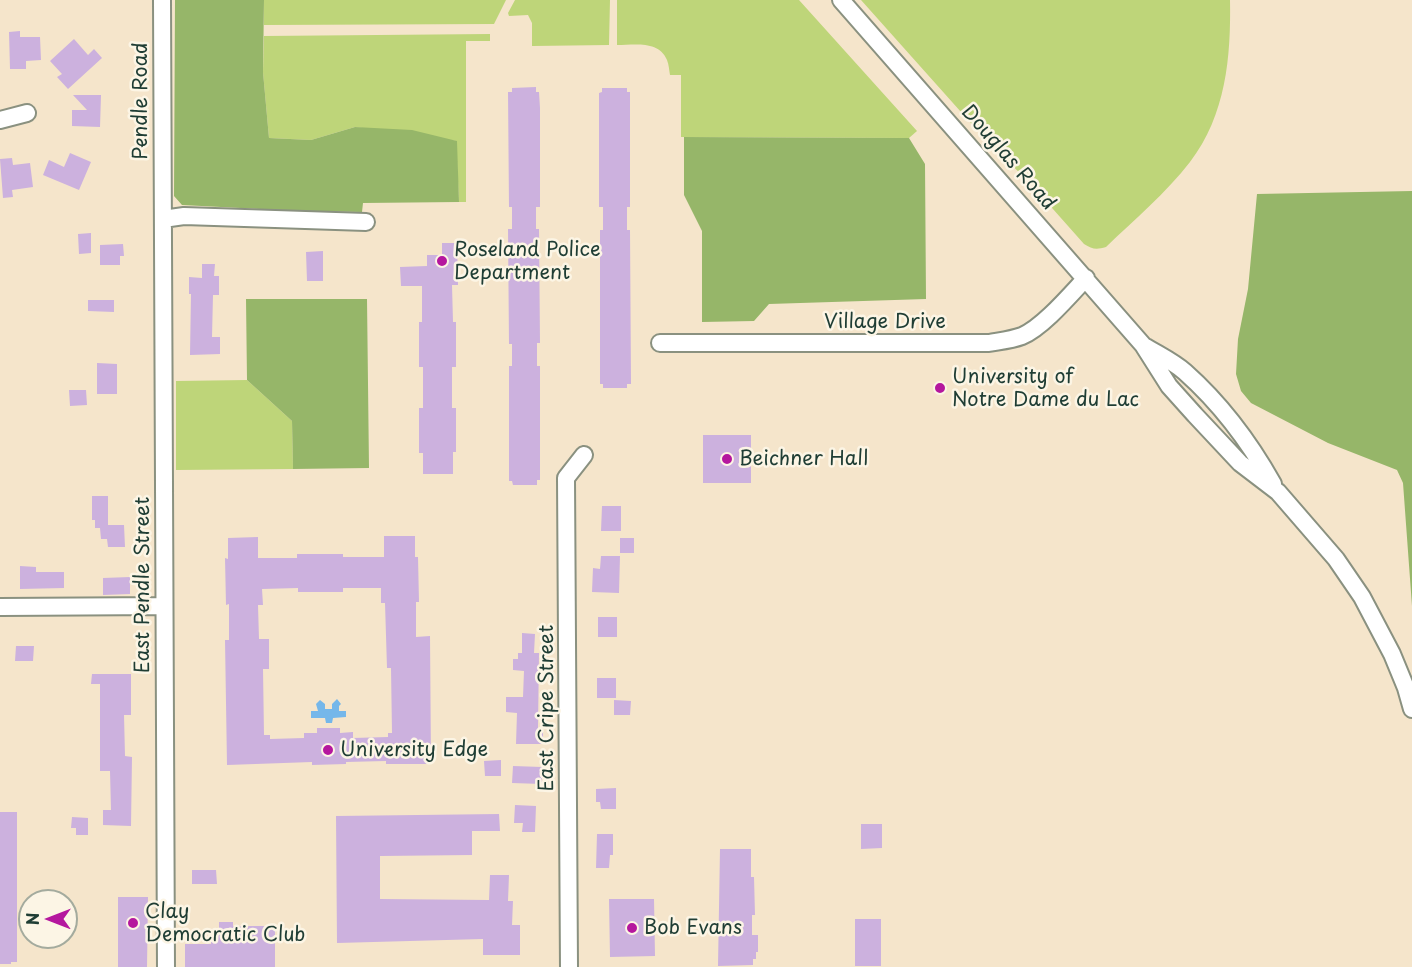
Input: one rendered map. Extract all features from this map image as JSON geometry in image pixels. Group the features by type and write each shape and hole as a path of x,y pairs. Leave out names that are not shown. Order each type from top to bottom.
{"street":[{"name":"Pendle Road","path":"162,0 163,211"},
{"name":"Douglas Road","path":"841,0 1143,345 1169,386 1240,463 1278,492"},
{"path":"0,120 27,113"},
{"path":"163,211 184,216 366,222"},
{"name":"East Pendle Street","path":"163,211 166,967"},
{"name":"Village Drive","path":"660,344 977,343 1009,340 1035,328 1086,278"},
{"name":"Douglas Road","path":"1143,345 1184,370 1213,401 1254,449 1278,492 1336,559 1362,597 1392,654 1412,709"},
{"name":"East Cripe Street","path":"569,967 566,478 584,455"},
{"path":"0,607 164,606"}],"green space":[{"path":"175,0 264,0 263,72 269,138 311,140 355,127 412,130 457,141 459,202 363,203 362,212 182,205 174,196"},
{"path":"264,0 506,0 494,24 264,25"},
{"path":"515,0 610,0 609,45 532,46 532,23 528,15 509,16 508,13"},
{"path":"617,0 799,0 917,131 909,138 681,137 681,75 670,75 667,60 658,49 652,46 617,45"},
{"path":"861,0 1230,0 1227,64 1219,105 1202,144 1171,185 1106,247 1092,248 1084,244 1029,182 986,140"},
{"path":"490,34 490,41 466,41 466,202 459,202 456,141 355,127 311,140 269,138 263,72 264,36"},
{"path":"684,137 909,138 925,164 926,299 769,304 754,321 702,322 702,231 684,195"},
{"path":"1412,191 1412,606 1403,483 1397,470 1328,443 1251,403 1241,391 1236,374 1238,339 1248,289 1257,194"},
{"path":"246,299 367,299 369,468 293,469 292,421 247,380"},
{"path":"247,380 292,421 293,469 176,470 176,381"}],"water":[{"path":"337,699 341,704 339,711 346,711 346,717 333,718 332,723 326,723 325,718 311,718 311,711 318,711 316,704 320,700 325,704 325,709 332,709 332,704"}],"building":[{"path":"20,31 20,37 40,37 41,60 26,61 26,69 10,69 9,32"},
{"path":"74,39 88,55 94,49 102,58 68,89 57,77 62,74 50,61"},
{"path":"536,87 536,92 539,92 540,108 540,207 536,207 536,229 539,229 540,343 537,343 537,366 540,366 540,480 537,480 537,485 513,485 512,481 509,481 509,366 512,366 512,344 509,344 508,229 512,229 512,207 509,207 508,92 512,92 512,88"},
{"path":"602,88 627,88 627,92 630,92 630,207 627,207 627,230 630,230 631,384 627,384 627,388 603,388 603,384 600,384 600,230 603,230 603,207 599,207 599,93 602,92"},
{"path":"73,95 101,95 100,127 72,126 72,110 87,110"},
{"path":"70,153 91,162 79,190 43,175 49,160 64,167"},
{"path":"12,158 13,165 30,163 33,187 12,190 13,197 3,198 0,159"},
{"path":"91,233 91,253 79,254 78,234"},
{"path":"442,243 457,243 458,285 452,285 453,322 456,322 456,367 452,367 452,408 456,408 456,452 453,452 453,474 423,474 423,453 419,453 419,408 423,408 423,367 419,367 422,286 401,286 400,267 427,266 427,255 442,255"},
{"path":"123,244 124,256 120,256 120,265 100,265 100,245"},
{"path":"323,251 323,281 307,281 306,252"},
{"path":"202,264 215,264 214,276 219,276 219,295 213,295 212,337 220,337 220,354 190,355 189,277 202,278"},
{"path":"88,300 114,300 114,312 88,311"},
{"path":"97,363 117,364 117,394 97,394"},
{"path":"69,390 86,390 87,405 70,406"},
{"name":"Beichner Hall","path":"703,435 751,435 751,483 703,483"},
{"path":"92,496 108,496 108,525 124,525 125,547 108,547 107,539 101,539 100,528 95,528 95,520 92,520"},
{"path":"602,506 621,506 621,531 601,531"},
{"path":"384,536 415,536 419,602 416,602 416,637 430,636 431,764 386,764 386,761 312,765 312,762 227,765 225,640 229,640 229,604 226,605 225,558 228,559 228,538 258,537 258,558 297,558 297,554 384,557","holes":["298,588 298,592 343,592 343,588 381,588 381,603 385,603 387,668 391,668 392,733 388,733 388,737 353,738 353,732 340,733 340,728 317,728 317,733 304,733 304,738 270,739 270,735 264,735 263,669 269,669 269,639 259,639 258,605 263,605 262,589"]},
{"path":"620,538 634,538 634,553 620,553"},
{"path":"601,556 620,556 619,593 592,592 593,568 600,569"},
{"path":"20,566 36,567 36,572 64,572 64,588 20,589"},
{"path":"130,577 130,594 103,595 103,578"},
{"path":"598,617 617,617 617,637 598,637"},
{"path":"522,633 535,634 534,653 539,653 538,728 543,728 543,744 516,744 517,713 506,712 506,697 523,697 524,671 513,670 513,659 518,659 518,653 522,653"},
{"path":"16,646 34,646 33,661 15,661"},
{"path":"92,674 131,674 131,715 124,715 125,756 132,757 131,826 103,825 103,810 111,810 110,771 100,771 100,684 91,684"},
{"path":"597,678 616,678 616,698 597,698"},
{"path":"614,700 631,701 630,715 614,715"},
{"path":"501,760 501,776 485,776 484,761"},
{"path":"513,766 542,767 542,784 512,783"},
{"path":"616,788 616,809 601,809 600,802 596,802 596,789"},
{"path":"515,805 536,806 535,832 522,832 523,823 514,823"},
{"path":"0,812 17,812 17,962 11,962 11,964 0,964"},
{"path":"499,814 500,831 472,831 472,855 380,856 380,899 489,900 490,875 509,875 508,901 513,901 512,925 520,925 520,955 483,955 483,939 337,943 336,816"},
{"path":"72,817 88,818 88,835 76,835 76,828 71,828"},
{"path":"861,824 882,824 882,848 861,849"},
{"path":"597,834 613,834 613,855 610,855 609,868 596,868"},
{"path":"720,849 751,849 755,915 752,915 752,935 758,935 758,952 756,952 756,959 753,959 753,965 718,966"},
{"path":"192,870 216,870 217,884 192,884"},
{"name":"Clay Democratic Club","path":"118,897 148,897 147,967 118,967"},
{"name":"Bob Evans","path":"609,899 654,899 655,956 610,957"},
{"path":"855,919 881,919 881,966 855,966"},
{"path":"219,922 233,922 233,926 275,926 275,967 185,967 185,944 211,944 211,934 219,934"}],"place":[{"name":"Roseland Police Department","path":"442,261"},
{"name":"University of Notre Dame du Lac","path":"940,388"},
{"name":"Beichner Hall","path":"727,459"},
{"name":"University Edge","path":"328,750"},
{"name":"Clay Democratic Club","path":"133,923"},
{"name":"Bob Evans","path":"632,928"}]}
